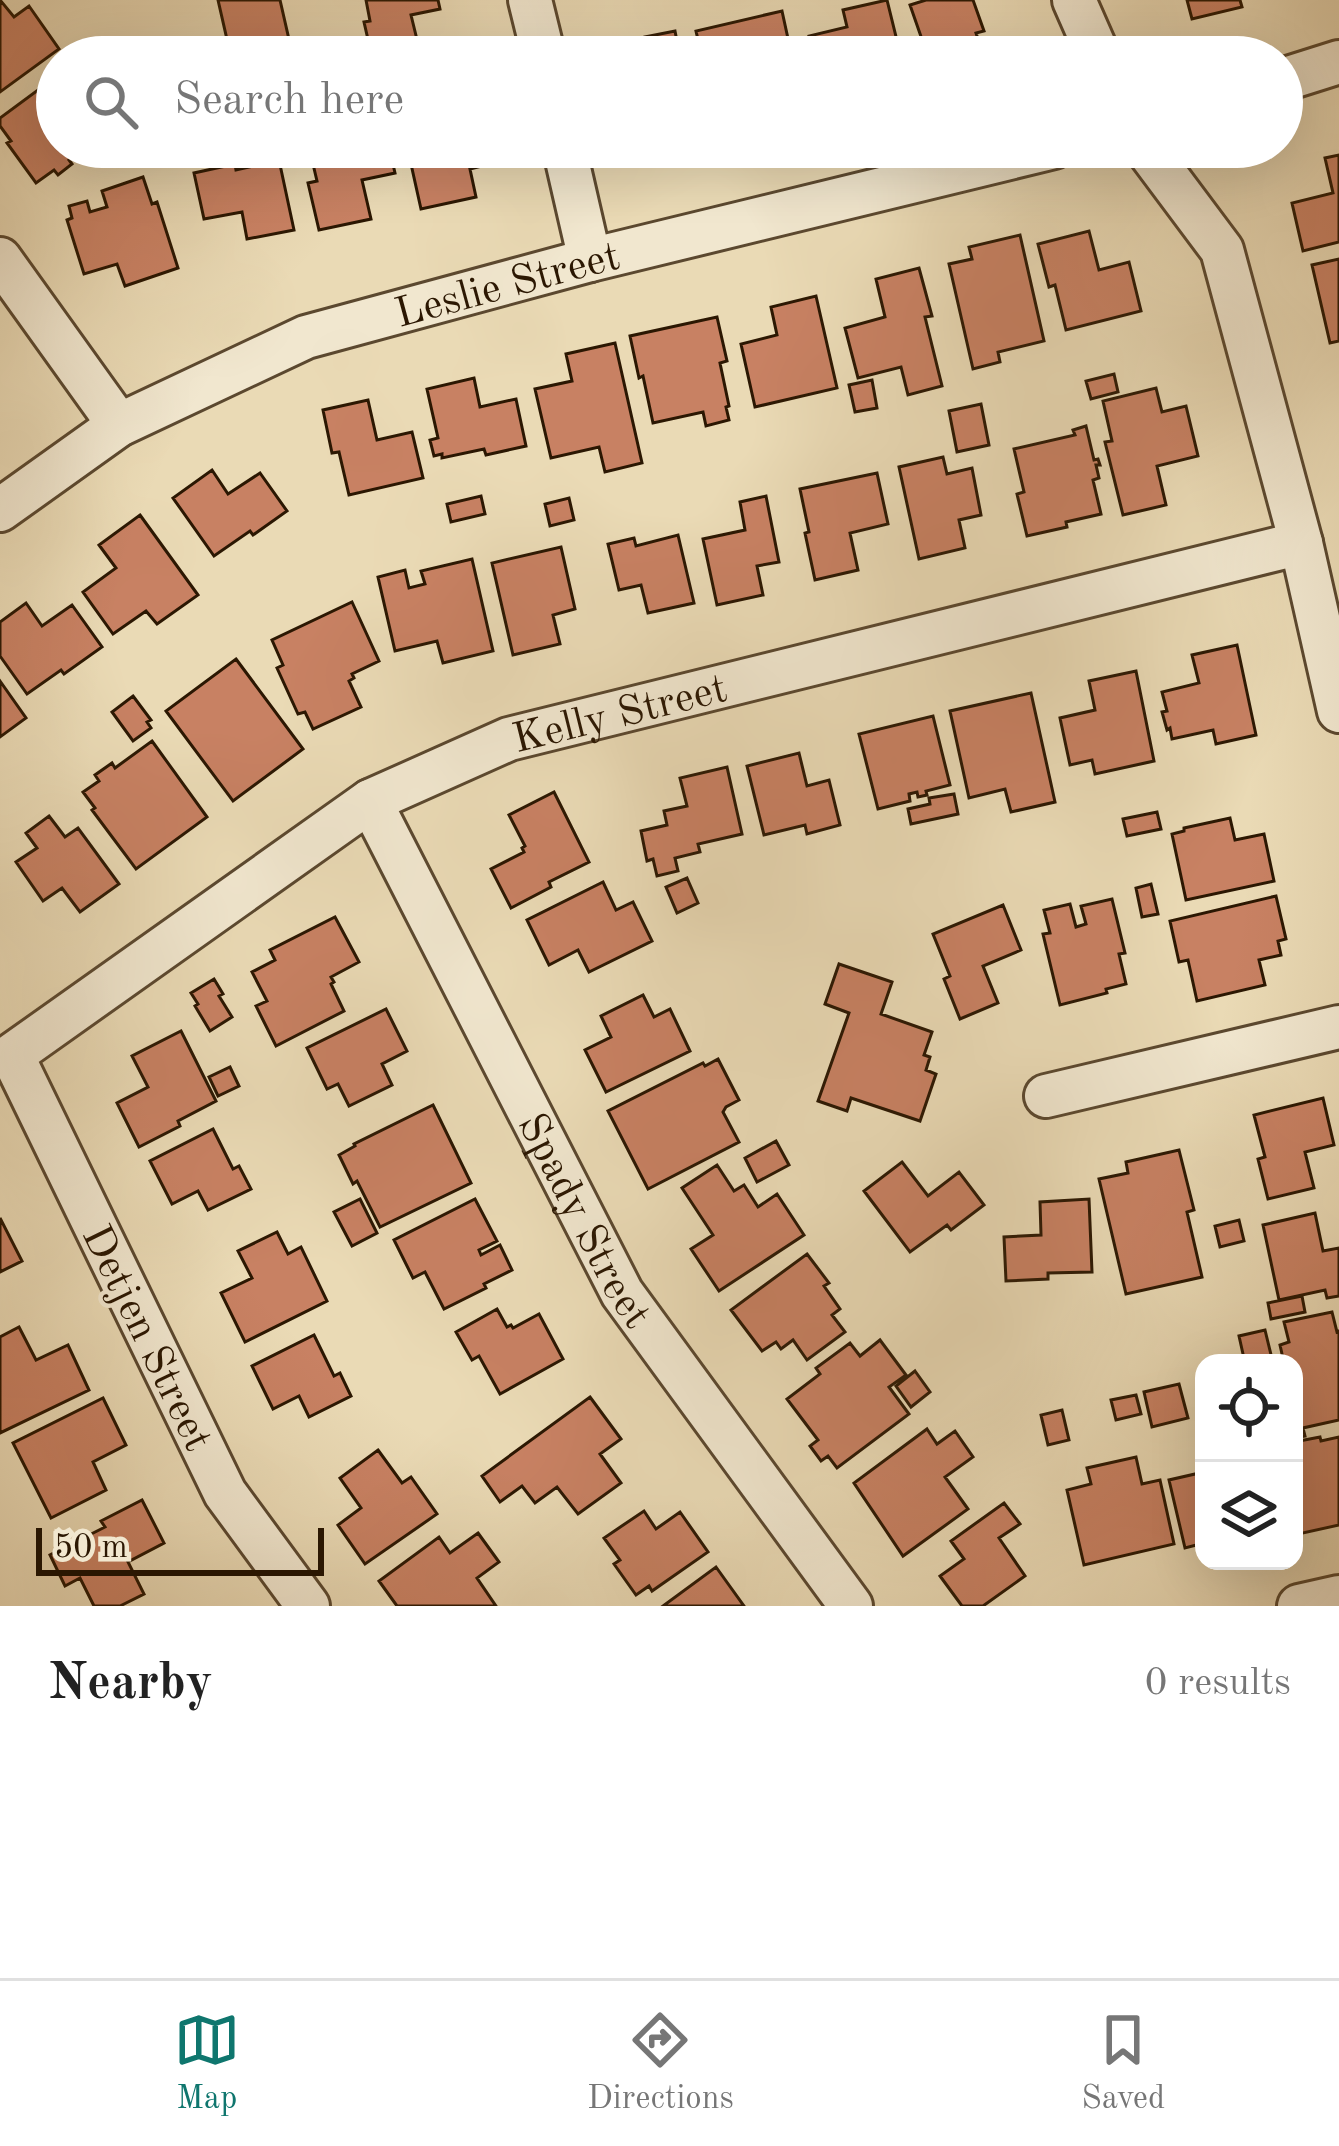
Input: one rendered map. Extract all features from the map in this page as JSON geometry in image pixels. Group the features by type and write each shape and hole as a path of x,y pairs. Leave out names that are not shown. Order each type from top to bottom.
{"street":[{"path":"530,0 539,36"},
{"path":"1074,0 1090,36"},
{"path":"1303,73 1339,62"},
{"path":"569,168 590,260"},
{"name":"Leslie Street","path":"0,510 119,425 306,338 590,260 968,168"},
{"path":"1161,168 1222,250 1301,543 1339,711"},
{"path":"0,260 119,425"},
{"name":"Kelly Street","path":"12,1055 370,801 509,739 1301,543"},
{"name":"Spady Street","path":"370,801 622,1293 850,1606"},
{"path":"1046,1096 1339,1027"},
{"name":"Detjen Street","path":"12,1055 225,1493 308,1606"},
{"path":"1299,1606 1339,1597"}],"building":[{"path":"0,0 14,17 29,6 50,36 36,36 36,66 0,92"},
{"path":"218,0 280,0 288,36 226,36"},
{"path":"366,0 438,0 440,9 411,15 416,36 367,36 364,22 370,21"},
{"path":"887,0 896,36 809,36 847,27 843,10"},
{"path":"926,0 973,0 984,31 977,36 921,36 910,5"},
{"path":"1187,0 1240,0 1242,7 1192,19"},
{"path":"782,11 787,36 697,36 696,31"},
{"path":"36,91 36,168 67,168 58,175 54,170 36,183 7,143 11,141 0,118"},
{"path":"1339,155 1339,242 1303,251 1292,203 1333,193 1325,158"},
{"path":"281,168 294,230 247,239 242,212 204,219 194,173"},
{"path":"314,168 394,168 395,173 362,180 371,219 319,230 308,183 317,181"},
{"path":"412,168 474,168 470,169 476,197 421,209"},
{"path":"143,177 152,204 157,202 178,268 125,286 117,264 84,274 67,220 72,218 69,206 87,201 90,212 107,207 102,191"},
{"path":"1089,231 1099,270 1129,262 1141,311 1066,330 1038,244"},
{"path":"1020,235 1044,341 998,352 1000,362 973,369 949,264 972,259 969,247"},
{"path":"1339,259 1339,341 1330,343 1312,265"},
{"path":"919,268 942,386 908,395 901,367 858,378 845,328 885,317 876,279"},
{"path":"816,296 837,388 755,407 741,344 777,335 771,307"},
{"path":"717,317 727,361 720,363 729,420 706,426 703,412 653,423 630,336"},
{"path":"615,343 642,463 605,472 599,447 551,458 535,389 572,381 566,354"},
{"path":"1114,374 1118,392 1091,399 1086,381"},
{"path":"474,378 480,407 516,399 526,446 486,455 484,449 434,456 430,440 438,438 427,389"},
{"path":"872,380 877,408 855,412 849,385"},
{"path":"1156,388 1162,412 1186,406 1198,456 1157,466 1166,505 1123,515 1105,442 1112,441 1103,401"},
{"path":"368,400 377,440 412,432 423,478 349,495 339,452 332,453 323,410"},
{"path":"981,404 989,445 957,452 949,411"},
{"path":"1086,426 1094,460 1100,465 1096,465 1099,478 1093,480 1101,514 1027,536 1017,494 1024,492 1014,449 1075,435 1073,430"},
{"path":"943,457 947,474 972,468 981,515 959,520 965,548 919,559 899,467"},
{"path":"212,470 228,494 260,473 287,511 214,556 173,498"},
{"path":"877,473 888,524 850,533 858,570 815,580 800,489"},
{"path":"481,496 485,514 451,522 447,504"},
{"path":"766,496 779,562 757,566 763,595 717,605 703,539 745,530 740,502"},
{"path":"569,498 574,520 550,526 545,504"},
{"path":"140,515 198,595 157,624 146,611 113,634 83,592 116,568 99,545"},
{"path":"678,535 694,603 648,613 641,585 619,590 608,544 634,538 636,546"},
{"path":"561,547 575,609 553,615 560,644 513,655 492,563"},
{"path":"472,559 493,651 443,663 437,641 395,651 378,577 405,570 409,588 425,584 421,571"},
{"path":"352,602 379,661 352,674 349,681 361,707 313,729 305,712 298,714 277,668 283,665 272,640"},
{"path":"26,603 42,626 72,605 102,647 27,694 0,656 0,622"},
{"path":"1237,645 1256,735 1216,744 1213,730 1172,739 1162,712 1167,711 1162,692 1199,683 1192,655"},
{"path":"236,659 303,749 233,801 166,711"},
{"path":"1136,671 1154,761 1095,774 1092,760 1070,765 1060,718 1095,710 1089,681"},
{"path":"0,681 26,718 0,737"},
{"path":"1031,693 1055,802 1011,812 1005,789 969,798 950,711"},
{"path":"133,696 151,720 147,722 151,728 133,741 112,712"},
{"path":"933,716 950,785 918,797 917,792 909,794 910,801 878,809 859,734"},
{"path":"152,741 207,817 136,869 83,792 99,781 95,775 112,763 115,768"},
{"path":"799,753 807,786 829,780 840,825 807,834 805,825 764,835 747,766"},
{"path":"727,767 742,834 698,844 700,852 675,858 678,871 657,876 653,859 647,861 641,831 667,825 664,811 687,806 680,778"},
{"path":"554,792 589,862 511,908 491,869 524,852 509,815"},
{"path":"954,794 958,814 911,824 908,809 930,804 929,798"},
{"path":"1157,812 1161,829 1127,836 1123,819"},
{"path":"49,816 65,837 78,828 119,884 80,912 62,888 43,901 16,862 37,848 26,833"},
{"path":"1230,818 1235,840 1264,834 1274,881 1186,900 1172,834"},
{"path":"687,878 698,903 677,913 666,887"},
{"path":"603,882 616,910 633,902 652,941 589,972 578,950 549,965 527,920"},
{"path":"1151,884 1158,914 1142,917 1136,888"},
{"path":"1276,896 1286,939 1278,941 1281,955 1259,960 1265,985 1197,1001 1188,960 1179,962 1170,921"},
{"path":"1112,899 1125,953 1119,954 1126,984 1060,1005 1043,934 1050,933 1044,910 1070,904 1076,927 1086,924 1081,906"},
{"path":"1003,905 1021,950 983,966 998,1003 960,1019 933,934"},
{"path":"335,917 359,962 331,977 344,1011 276,1046 256,1006 267,1001 252,972 275,960 270,950"},
{"path":"839,964 892,982 881,1014 932,1032 924,1055 930,1057 926,1070 936,1074 920,1121 851,1098 847,1111 818,1101 849,1013 825,1004"},
{"path":"214,979 232,1017 210,1031 191,993"},
{"path":"643,995 654,1017 670,1009 690,1051 606,1092 585,1050 611,1037 601,1016"},
{"path":"386,1009 407,1051 382,1064 392,1085 349,1106 338,1084 327,1089 307,1048"},
{"path":"181,1031 216,1101 139,1147 117,1103 148,1087 132,1056"},
{"path":"718,1059 739,1100 723,1112 739,1142 648,1189 608,1111"},
{"path":"230,1067 239,1086 218,1096 209,1077"},
{"path":"1323,1098 1334,1145 1305,1152 1314,1188 1268,1199 1258,1159 1265,1157 1254,1115"},
{"path":"433,1105 471,1183 380,1227 339,1155"},
{"path":"213,1129 233,1169 239,1166 251,1189 208,1210 198,1191 172,1204 150,1161"},
{"path":"776,1141 789,1165 757,1182 745,1158"},
{"path":"1179,1150 1194,1210 1187,1212 1202,1277 1126,1294 1099,1179 1128,1173 1126,1162"},
{"path":"902,1162 928,1196 959,1172 984,1205 910,1252 864,1191"},
{"path":"717,1165 734,1191 744,1185 758,1207 777,1194 804,1235 719,1291 691,1249 713,1235 682,1188"},
{"path":"360,1199 377,1233 352,1246 334,1212"},
{"path":"475,1199 497,1241 479,1250 481,1255 500,1245 512,1270 444,1309 425,1272 413,1278 394,1240"},
{"path":"1089,1199 1092,1272 1006,1281 1004,1237 1041,1235 1040,1202"},
{"path":"1315,1213 1323,1251 1339,1248 1339,1296 1327,1298 1325,1290 1279,1300 1263,1225"},
{"path":"0,1218 22,1261 0,1272"},
{"path":"1239,1220 1244,1241 1220,1247 1215,1226"},
{"path":"277,1232 288,1254 301,1247 327,1301 245,1342 221,1293 252,1278 238,1251"},
{"path":"807,1254 829,1283 824,1286 840,1309 832,1315 845,1332 807,1360 793,1340 781,1349 776,1342 762,1351 731,1310"},
{"path":"1302,1296 1305,1312 1271,1319 1268,1303"},
{"path":"497,1309 507,1327 513,1328 539,1314 563,1359 500,1394 479,1356 472,1360 456,1332"},
{"path":"1332,1312 1339,1331 1339,1420 1303,1428 1303,1354 1282,1354 1280,1345 1289,1342 1284,1322"},
{"path":"19,1327 36,1360 68,1345 89,1390 0,1433 0,1337"},
{"path":"1265,1330 1271,1354 1243,1354 1239,1336"},
{"path":"314,1335 334,1376 340,1373 351,1396 309,1417 299,1396 273,1409 252,1366"},
{"path":"880,1340 906,1375 889,1387 909,1414 837,1468 828,1456 821,1461 810,1446 818,1440 787,1399 820,1374 816,1368 850,1343 860,1356"},
{"path":"915,1371 930,1392 911,1407 896,1386"},
{"path":"1179,1384 1188,1418 1152,1427 1144,1392"},
{"path":"1136,1395 1141,1414 1116,1420 1111,1400"},
{"path":"590,1397 621,1439 600,1454 621,1483 578,1514 557,1487 535,1503 522,1486 500,1502 482,1476"},
{"path":"103,1398 126,1445 93,1462 106,1490 51,1518 13,1443"},
{"path":"1062,1410 1069,1440 1048,1445 1041,1415"},
{"path":"927,1429 937,1444 955,1431 973,1457 945,1477 968,1509 903,1556 854,1483"},
{"path":"1339,1437 1339,1525 1303,1533 1303,1462 1303,1440"},
{"path":"378,1450 402,1483 411,1477 437,1514 365,1564 338,1525 361,1508 340,1478"},
{"path":"1136,1457 1142,1484 1160,1480 1174,1544 1084,1565 1067,1490 1091,1484 1087,1468"},
{"path":"1195,1474 1195,1545 1185,1548 1169,1480"},
{"path":"142,1500 164,1543 128,1562 144,1594 120,1606 94,1606 80,1578 65,1586 50,1555 105,1527 101,1521"},
{"path":"1004,1503 1020,1524 999,1538 1025,1576 983,1606 962,1606 940,1576 964,1559 951,1541"},
{"path":"644,1511 656,1529 680,1512 708,1552 652,1591 649,1586 636,1595 614,1564 620,1560 604,1538"},
{"path":"478,1533 499,1562 477,1578 496,1606 397,1606 379,1581 439,1537 450,1553"},
{"path":"716,1567 744,1606 663,1606"}]}
